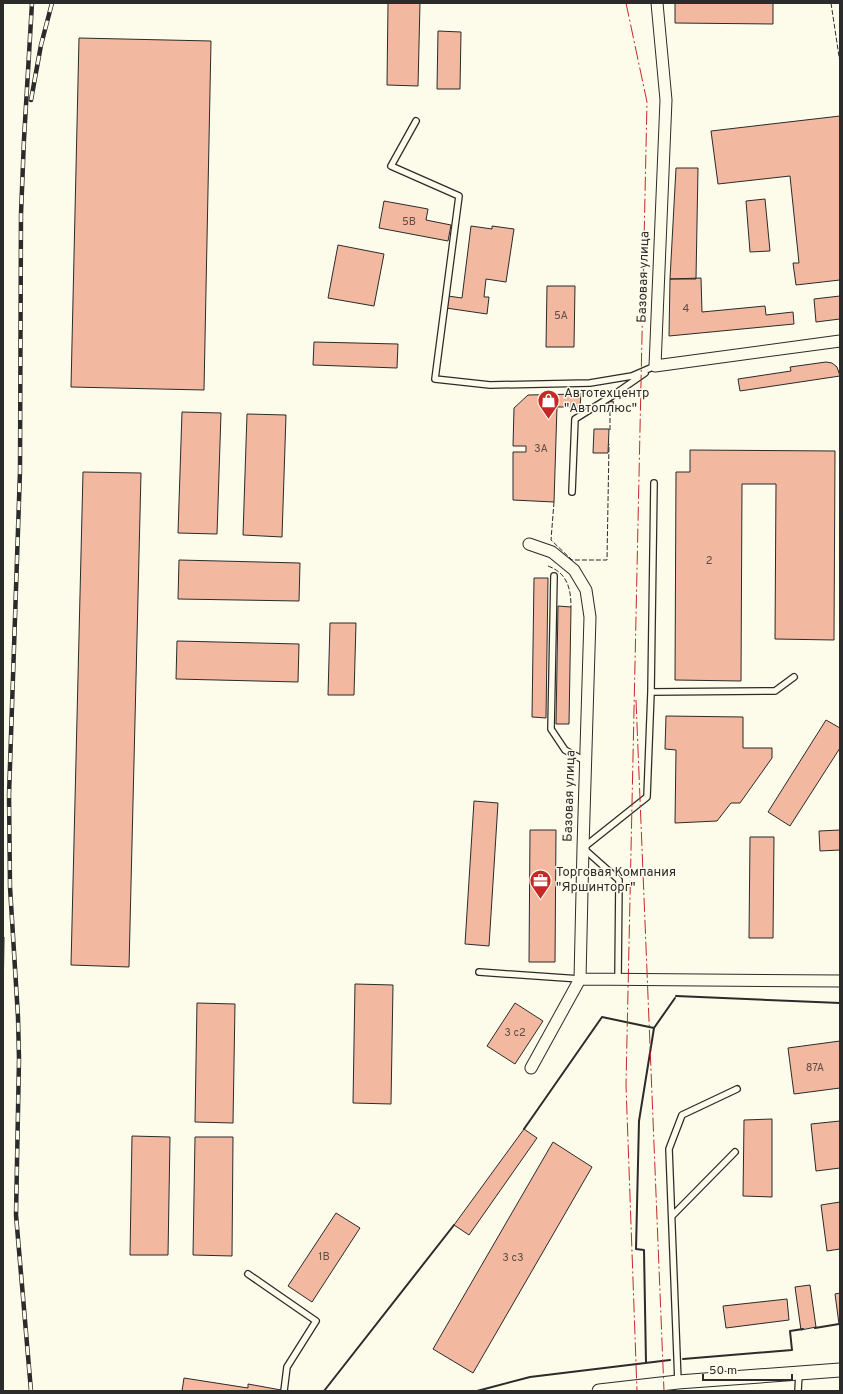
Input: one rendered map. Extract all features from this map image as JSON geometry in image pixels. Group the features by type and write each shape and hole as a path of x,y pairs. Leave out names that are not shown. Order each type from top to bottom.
{"street":[{"name":"Базовая улица","path":"655,366 666,100 657,3"},
{"path":"655,366 840,341"},
{"name":"Базовая улица","path":"529,544 552,552 574,570 586,590 590,617 580,979 531,1068"},
{"path":"580,979 840,981"},
{"path":"599,1391 678,1382 840,1370"}],"lane":[{"path":"416,121 391,166 459,196 435,379 490,385 590,383 632,376 655,366"},
{"path":"572,492 575,418 612,396 655,366"},
{"path":"618,979 619,880 583,848 647,797 652,692 654,483"},
{"path":"554,576 550,729 565,750 585,761"},
{"path":"652,692 775,691 794,677"},
{"path":"479,972 580,979"},
{"path":"678,1382 669,1149 682,1115 737,1088"},
{"path":"672,1216 735,1152"},
{"path":"248,1274 316,1321 287,1367 284,1391"},
{"path":"798,1391 799,1374"}],"building":[{"path":"388,3 420,3 418,86 387,85"},
{"path":"675,3 773,3 773,24 675,23"},
{"path":"438,31 461,32 460,89 437,89"},
{"path":"79,38 211,41 204,390 71,387"},
{"path":"840,116 840,280 796,285 793,263 799,263 790,176 718,184 711,131"},
{"path":"676,168 698,168 696,279 670,279"},
{"path":"765,199 770,251 750,252 746,201"},
{"path":"384,201 428,209 426,220 451,225 448,241 379,228"},
{"path":"471,226 492,229 492,226 514,229 506,282 486,279 484,297 489,297 487,314 446,308 448,296 462,298"},
{"path":"338,245 384,254 374,306 328,298"},
{"path":"701,278 702,312 765,306 766,315 793,312 794,324 669,336 670,279"},
{"path":"547,286 575,286 574,347 546,347"},
{"path":"840,296 840,319 816,322 814,299"},
{"path":"314,342 398,344 397,368 313,365"},
{"path":"826,362 832,363 837,367 840,376 740,391 738,379 791,371 790,367"},
{"path":"581,394 580,407 557,407 554,502 513,500 513,452 526,452 526,446 513,446 514,408 528,395"},
{"path":"613,401 614,407 610,408 608,402"},
{"path":"182,412 221,413 217,534 178,533"},
{"path":"247,414 286,415 282,537 243,535"},
{"path":"594,429 609,429 608,453 593,453"},
{"path":"690,450 835,451 834,640 775,639 776,484 742,484 741,681 675,680 676,472 690,472"},
{"path":"83,472 141,473 129,967 71,965"},
{"path":"179,560 300,563 299,601 178,599"},
{"path":"534,578 548,578 546,718 532,717"},
{"path":"558,606 571,607 569,724 556,724"},
{"path":"330,623 356,623 354,695 328,695"},
{"path":"177,641 299,644 298,682 176,679"},
{"path":"666,716 743,717 743,748 772,748 772,758 740,803 731,803 717,821 675,823 676,750 665,749"},
{"path":"826,720 840,728 840,748 790,826 768,812"},
{"path":"474,801 498,803 489,946 465,944"},
{"path":"530,830 556,830 555,962 529,962"},
{"path":"840,830 840,850 820,851 819,831"},
{"path":"750,837 774,837 773,938 749,938"},
{"path":"3,937 4,937 3,1005"},
{"path":"355,984 393,985 391,1104 353,1103"},
{"path":"197,1003 235,1004 233,1123 195,1122"},
{"path":"515,1003 543,1021 515,1064 487,1046"},
{"path":"840,1041 840,1088 794,1094 788,1048"},
{"path":"772,1119 772,1197 743,1196 744,1120"},
{"path":"840,1121 840,1168 816,1171 811,1124"},
{"path":"524,1129 537,1138 469,1235 454,1225"},
{"path":"132,1136 170,1137 168,1255 130,1255"},
{"path":"195,1137 233,1137 232,1256 193,1255"},
{"path":"553,1142 592,1167 473,1373 433,1349"},
{"path":"840,1202 840,1249 827,1251 821,1205"},
{"path":"336,1213 360,1228 312,1302 288,1286"},
{"path":"810,1285 816,1327 801,1330 795,1287"},
{"path":"840,1293 840,1324 839,1324 835,1294"},
{"path":"787,1299 789,1320 726,1328 723,1306"},
{"path":"184,1378 248,1388 248,1384 281,1390 182,1391"}],"railway":[{"path":"31,1391 16,1215 19,1059 10,887 9,795 20,471 21,214 32,3"},
{"path":"31,100 41,45 52,3"}],"fence":[{"path":"831,3 840,63"},
{"path":"581,394 608,392"},
{"path":"610,408 610,430"},
{"path":"554,502 551,540 572,560 607,560 609,444"},
{"path":"548,566 560,573 567,582 571,607"}],"wall":[{"path":"676,996 840,1003"},
{"path":"524,1129 602,1017 654,1028 675,998"},
{"path":"646,1363 644,1250 636,1249 639,1121 654,1028"},
{"path":"324,1391 454,1225"},
{"path":"815,1328 839,1324"},
{"path":"683,1359 792,1350 790,1331 803,1329"},
{"path":"477,1391 530,1377 670,1360"}],"power":[{"path":"626,3 647,102 626,1085 637,1391"},
{"path":"636,700 664,1391"}],"place":[{"name":"Автотехцентр \"Автоплюс\"","path":"548,420"},
{"name":"Торговая Компания \"Яршинторг\"","path":"541,900"}]}
